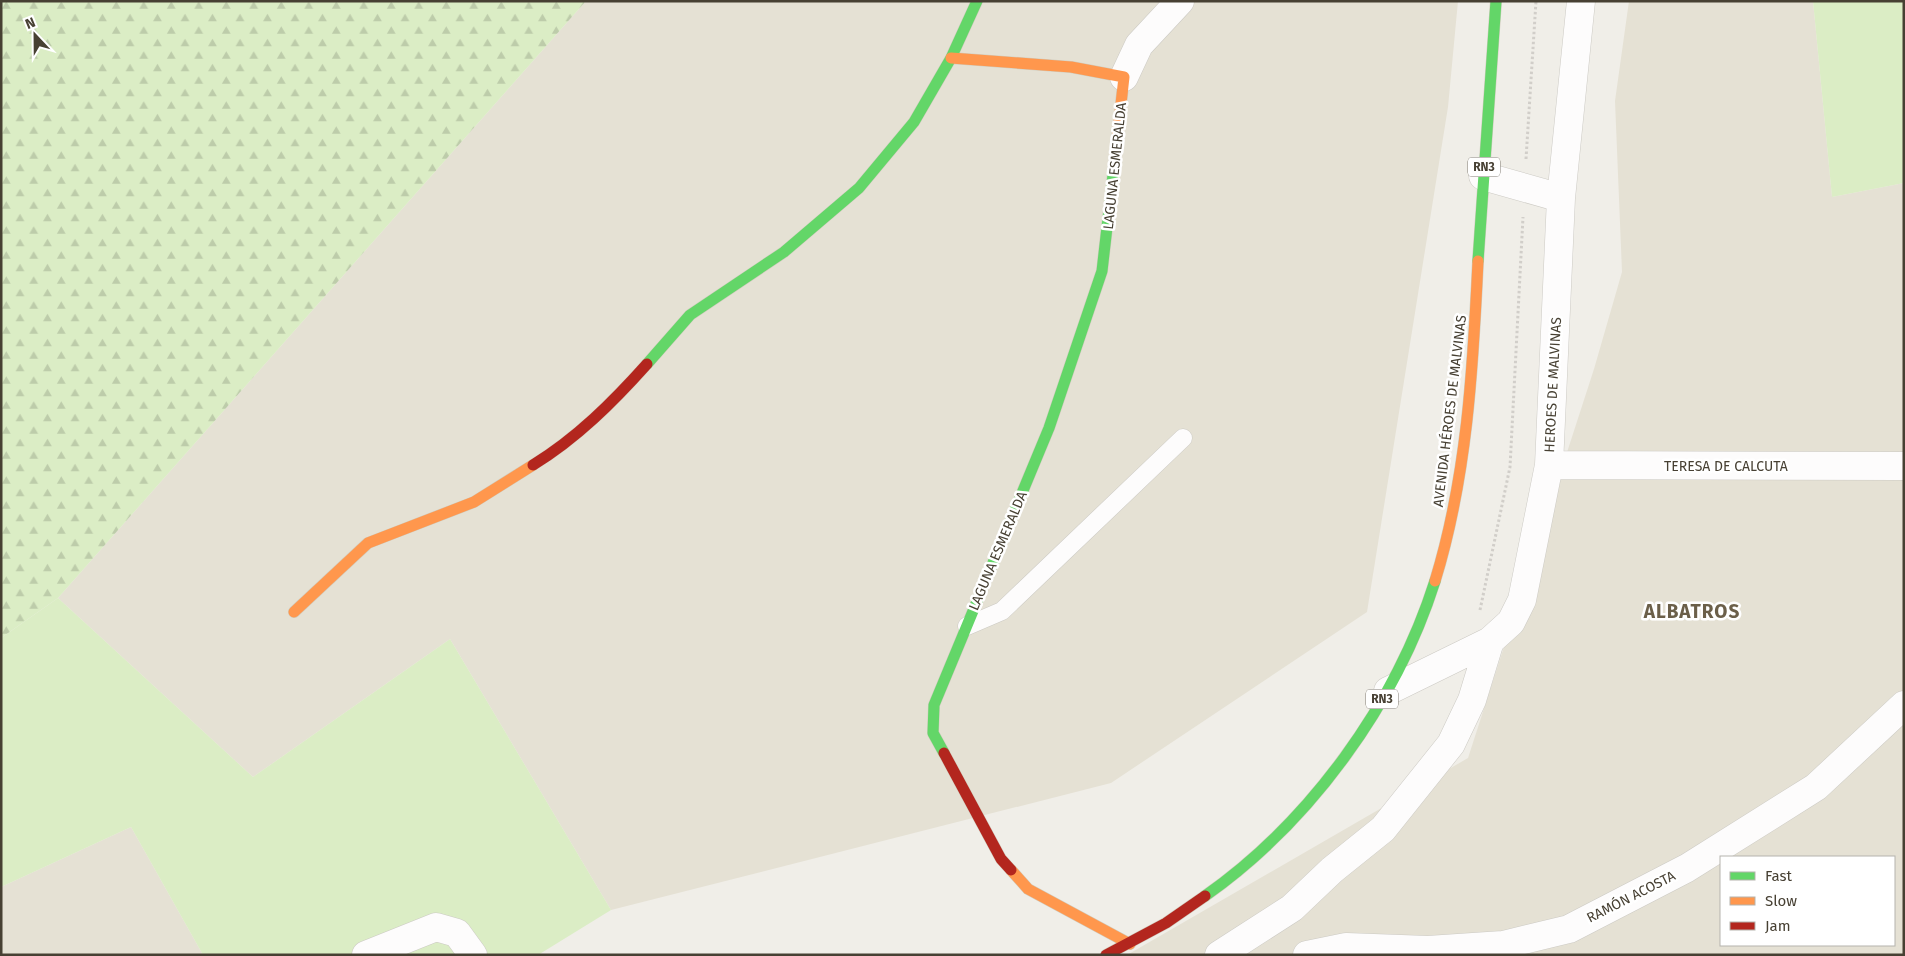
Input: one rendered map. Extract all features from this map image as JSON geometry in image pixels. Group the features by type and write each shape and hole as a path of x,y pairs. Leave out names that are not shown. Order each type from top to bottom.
{"main road":[{"path":"294,612 368,542 474,502 561,448 619,396 690,314 784,252 859,188 914,122 951,58 977,1"},
{"name":"AVENIDA HÉROES DE MALVINAS","path":"1106,955 1130,944 1203,897 1276,836 1336,767 1388,691 1429,602 1448,538 1460,478 1471,382 1479,288 1483,176 1496,1"},
{"path":"951,58 1071,67 1124,77"},
{"name":"LAGUNA ESMERALDA","path":"1124,77 1102,271 1049,428 934,705 933,732 1001,859 1028,889 1130,944"}],"street":[{"name":"LAGUNA ESMERALDA","path":"1124,77 1139,46 1180,1"},
{"name":"HEROES DE MALVINAS","path":"1388,691 1480,645 1511,622 1522,600 1549,465 1561,198 1581,1"},
{"path":"1483,176 1561,198"},
{"name":"TERESA DE CALCUTA","path":"1549,465 1904,466"},
{"path":"1219,955 1292,908 1383,829 1451,744 1472,700 1480,645"},
{"name":"RAMÓN ACOSTA","path":"1307,955 1346,947 1428,950 1503,945 1569,929 1687,868 1816,787 1904,705"},
{"path":"366,955 436,927 457,933 473,955"}],"lane":[{"path":"967,626 1002,611 1183,438"}],"path":[{"path":"1480,645 1510,467 1536,1"}],"shaded area":[{"path":"586,1 1458,1 1448,107 1367,612 1111,783 611,910 450,639 253,777 58,598"},
{"path":"1629,1 1813,1 1832,197 1904,183 1904,955 1127,955 1468,758 1594,369 1622,272 1615,101"},
{"path":"131,827 203,955 1,955 1,887"}],"green space":[{"path":"1,1 586,1 58,598 1,638"},
{"path":"1813,1 1904,1 1904,183 1832,197"},
{"path":"58,598 253,777 450,639 611,910 538,955 203,955 131,827 1,887 1,638"}],"traffic: fast":[{"path":"647,364 690,315 784,252 859,188 914,122 951,58 977,1"},
{"path":"1478,261 1496,1"},
{"path":"944,753 933,733 934,705 1049,428 1102,271 1114,166"},
{"path":"1205,896 1280,833 1314,796 1345,757 1373,715 1397,672 1418,627 1435,581"}],"traffic: slow":[{"path":"951,58 1071,67 1124,77 1114,166"},
{"path":"1435,581 1455,502 1467,422 1474,342 1478,261"},
{"path":"294,612 368,543 474,502 533,465"},
{"path":"1011,870 1028,889 1130,944"}],"traffic: jam":[{"path":"533,465 565,443 594,419 647,364"},
{"path":"944,753 1001,859 1011,870"},
{"path":"1106,955 1166,923 1205,896"}],"district":[{"name":"ALBATROS","path":"1692,611"}]}
